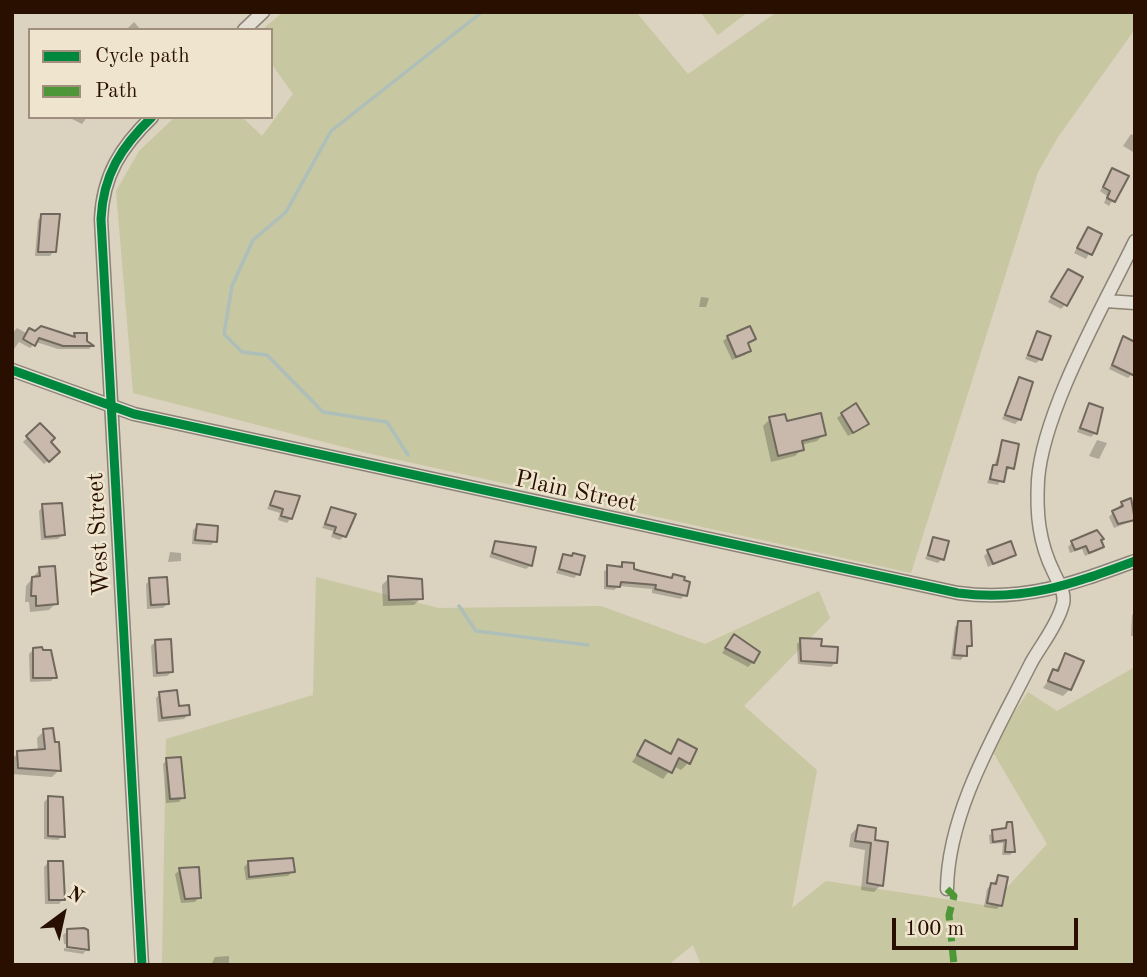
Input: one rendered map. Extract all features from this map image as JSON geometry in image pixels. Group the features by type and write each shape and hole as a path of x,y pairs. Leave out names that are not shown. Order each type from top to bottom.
{"street":[{"path":"246,28 263,12"},
{"name":"West Street","path":"142,965 110,407 102,203 109,173 116,159 150,119"},
{"path":"947,889 956,823 1032,661 1061,610 1061,588 1040,538 1039,476 1059,405 1135,241"},
{"path":"1106,301 1135,303"},
{"name":"Plain Street","path":"12,370 110,407 451,485 958,593 1012,596 1061,588 1135,561"}],"green space":[{"path":"283,12 636,12 688,74 777,12 1135,12 1135,29 1058,137 1038,172 911,573 367,453 133,393 116,191 139,151 173,119 244,119 262,136 293,94 273,66 273,28 264,28"},
{"path":"700,12 748,12 718,35"},
{"path":"316,577 439,608 601,606 705,644 819,591 830,618 744,706 817,770 792,908 826,881 990,906 1047,844 990,747 1028,692 1057,711 1135,667 1135,965 701,965 693,945 668,965 162,965 166,739 313,695"}],"building":[{"path":"1112,168 1129,176 1115,202 1107,198 1110,191 1103,187"},
{"path":"41,214 60,214 56,252 38,252"},
{"path":"1088,227 1102,234 1092,255 1077,248"},
{"path":"1068,269 1083,277 1067,306 1051,297"},
{"path":"41,326 75,337 74,333 87,333 87,341 94,346 63,346 39,338 35,346 23,339 29,328 35,331"},
{"path":"750,326 756,339 748,343 751,351 736,357 727,336"},
{"path":"1037,331 1051,336 1042,360 1028,355"},
{"path":"1123,336 1135,342 1135,376 1112,365"},
{"path":"1019,377 1033,382 1021,420 1005,415"},
{"path":"856,403 869,424 853,433 841,413"},
{"path":"1089,403 1103,408 1097,434 1080,428"},
{"path":"821,413 826,435 802,441 804,450 778,456 769,417 785,414 787,421"},
{"path":"40,423 55,438 51,442 60,452 49,462 26,436"},
{"path":"1002,440 1019,444 1014,469 1007,467 1004,482 990,479 993,465 997,465"},
{"path":"275,491 300,496 292,519 281,516 283,509 270,505"},
{"path":"1131,498 1135,520 1118,524 1112,511 1123,506 1121,502"},
{"path":"62,503 65,535 45,537 42,504"},
{"path":"331,507 356,514 346,537 334,533 336,527 325,524"},
{"path":"197,524 218,526 217,542 195,540"},
{"path":"1097,530 1104,539 1101,540 1104,547 1089,553 1086,546 1075,550 1071,541"},
{"path":"933,537 949,541 944,560 928,555"},
{"path":"495,541 536,547 532,566 492,553"},
{"path":"1011,541 1016,555 993,564 987,550"},
{"path":"573,553 585,556 580,575 559,569 563,554 572,556"},
{"path":"622,562 634,563 634,569 641,571 672,578 673,574 685,577 684,580 690,582 687,596 655,589 656,585 621,582 620,587 607,586 607,565 622,567"},
{"path":"55,566 58,604 36,606 36,596 31,596 32,577 40,576 39,567"},
{"path":"388,576 422,579 423,599 389,600"},
{"path":"167,577 169,604 151,605 149,578"},
{"path":"958,621 971,621 972,646 967,646 967,656 954,655"},
{"path":"734,634 760,652 754,663 725,648"},
{"path":"800,638 822,639 821,646 838,647 837,663 801,661"},
{"path":"171,639 173,672 157,673 155,640"},
{"path":"42,647 43,650 51,650 57,678 33,678 33,648"},
{"path":"1065,653 1084,661 1071,690 1048,681 1053,669 1058,671"},
{"path":"177,690 179,706 189,705 190,715 162,718 159,692"},
{"path":"53,728 55,742 59,742 61,771 18,768 17,751 45,749 43,729"},
{"path":"678,739 697,749 690,764 679,758 672,773 637,755 645,740 671,754"},
{"path":"181,757 185,798 170,799 166,758"},
{"path":"48,796 63,797 65,837 48,836"},
{"path":"1007,822 1012,822 1015,852 1005,852 1006,840 993,842 992,830 1006,828"},
{"path":"858,825 876,828 875,840 888,842 883,886 867,883 871,843 855,841"},
{"path":"293,858 295,872 249,877 248,861"},
{"path":"48,861 63,861 65,900 49,900"},
{"path":"199,867 201,898 185,899 179,868"},
{"path":"998,875 1008,877 1002,906 987,903 991,883 996,884"},
{"path":"67,929 88,930 89,950 67,947"}],"waterway":[{"path":"408,455 387,422 323,412 267,355 242,352 224,334 232,286 253,240 286,212 331,131 482,12"},
{"path":"459,606 476,631 588,645"}],"marked path":[{"path":"947,889 954,896 949,915 954,965"}],"cycle path":[{"path":"142,965 101,219 102,203 110,175 131,139 150,119"},
{"path":"12,370 134,414 958,593 1027,593 1069,584 1135,561"}]}
